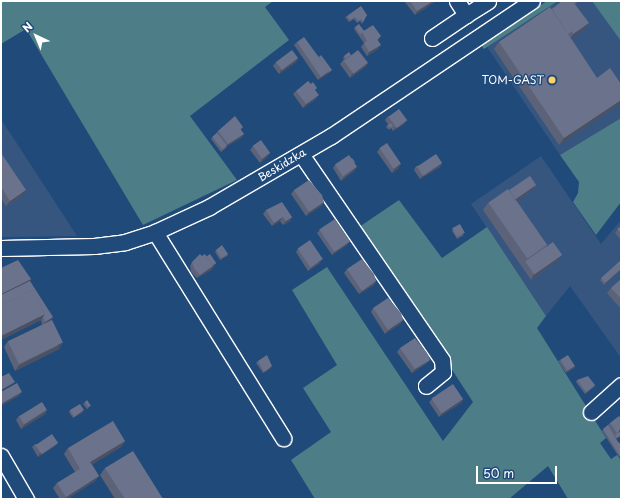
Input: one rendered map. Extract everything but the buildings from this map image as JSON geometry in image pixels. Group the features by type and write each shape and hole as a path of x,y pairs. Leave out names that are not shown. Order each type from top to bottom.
{"street":[{"path":"456,1 466,16"},
{"path":"432,38 488,1"},
{"name":"Beskidzka","path":"1,248 111,244 155,232 231,195 301,154 532,1"},
{"path":"301,154 442,360 443,372 426,386"},
{"path":"155,232 283,438"},
{"path":"591,412 621,385"},
{"path":"1,456 26,499"}],"shaded area":[{"path":"558,1 621,1 621,118 560,155 487,47"},
{"path":"1,119 77,236 1,237"},
{"path":"541,156 601,244 621,220 621,358 570,286 546,316 471,204"}],"green space":[{"path":"1,1 273,1 265,7 289,40 190,116 237,180 143,225 26,29 1,44"},
{"path":"547,1 558,1 484,49 481,45"},
{"path":"592,1 621,1 621,41"},
{"path":"621,118 621,202 596,235 573,202 578,193 579,182 560,155"},
{"path":"399,200 442,258 487,227 546,316 537,328 606,438 600,443 611,459 617,455 621,460 621,499 568,499 548,466 509,499 315,499 291,460 331,432 303,388 337,365 292,290 327,267 443,441 473,402 359,227"}],"place":[{"name":"TOM-GAST","path":"552,80"}]}
